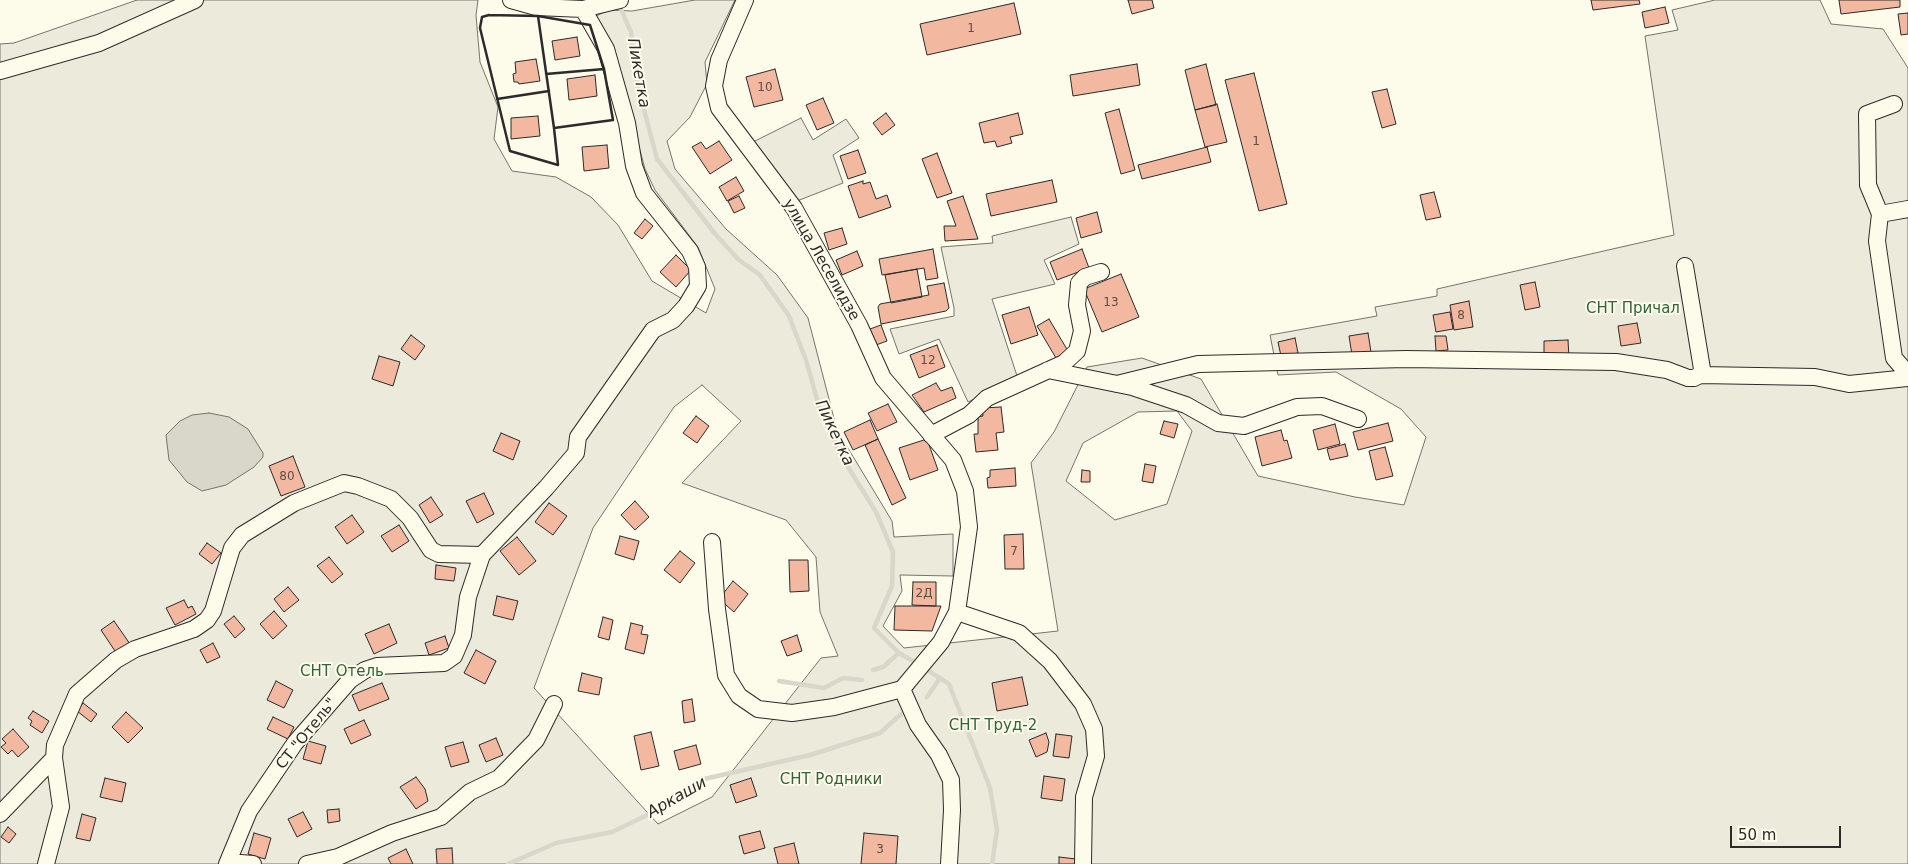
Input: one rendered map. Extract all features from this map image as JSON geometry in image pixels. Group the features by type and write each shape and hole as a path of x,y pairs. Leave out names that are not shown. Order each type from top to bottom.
{"street":[{"path":"0,71 99,43 195,0"},
{"path":"511,0 536,7 583,9 617,1"},
{"name":"улица Леселидзе","path":"745,0 719,60 714,86 718,108 794,208 859,325 883,378 953,460 965,490 969,527 957,612 941,642 902,689"},
{"name":"СТ \"Отель\"","path":"228,863 249,811 295,743 350,680 365,670 378,666 444,663 454,656 463,635 468,597 482,555 546,488 576,452 578,437 653,330 673,320 686,306 698,286 697,267 690,251 644,193 634,166 627,123 606,49 583,9"},
{"path":"1894,104 1867,114 1868,185 1880,214 1877,241 1894,358 1908,374"},
{"path":"1880,214 1908,209"},
{"path":"1686,266 1702,370 1700,375"},
{"path":"931,435 969,415 987,398 1064,363 1077,351 1082,331 1077,305 1078,283 1085,277 1101,272"},
{"path":"1117,384 1198,364 1406,359 1616,362 1667,370 1688,378 1700,375 1814,377 1849,384 1908,378"},
{"path":"1048,370 1117,384 1186,405 1218,423 1244,426 1297,407 1322,406 1358,419"},
{"path":"46,864 61,807 54,758 55,745 77,694 116,660 135,649 194,629 207,620 213,611 232,548 242,535 294,503 344,483 358,486 391,499 410,518 431,550 439,554 482,555"},
{"path":"712,542 716,608 726,675 739,696 758,709 792,713 834,707 902,689 918,725 939,755 951,780 952,810 949,864"},
{"path":"957,612 1019,633 1050,661 1083,704 1094,729 1096,756 1084,797 1085,838 1083,864"},
{"path":"307,864 338,857 392,833 441,817 470,792 499,778 536,740 554,704"},
{"path":"0,814 54,758"},
{"path":"228,863 252,864"}],"green space":[{"path":"137,0 478,0 476,15 480,62 498,107 494,139 512,171 556,177 591,197 618,225 652,281 706,313 715,289 698,247 655,190 645,169 611,43 596,16 609,10 632,11 695,0 735,0 705,62 707,84 690,117 667,141 675,169 726,229 777,275 808,318 837,430 892,521 894,537 953,534 953,576 900,575 902,591 883,626 904,648 1058,631 1031,463 1054,432 1087,367 1142,358 1201,379 1258,476 1355,497 1404,505 1426,437 1401,409 1336,372 1278,375 1270,335 1377,316 1375,307 1437,296 1437,289 1674,235 1645,36 1678,30 1672,10 1715,0 1820,0 1831,24 1883,29 1908,68 1908,864 0,864 0,44 14,43","holes":["702,385 741,421 682,483 786,520 816,557 820,612 838,656 821,658 712,797 658,824 534,688 593,528 674,407","1177,411 1192,431 1167,504 1115,520 1066,481 1083,443 1138,412"]},
{"path":"801,118 813,140 846,119 859,138 833,155 843,183 797,201 751,143"},
{"path":"1071,217 1079,244 1044,260 1055,284 992,299 1018,379 968,402 939,339 899,354 890,329 954,316 941,247 993,243 992,236"}],"shaded area":[{"path":"209,413 229,417 248,429 263,453 263,457 254,467 226,485 202,491 187,482 169,460 166,435 180,421 192,415"}],"building":[{"path":"1128,0 1152,0 1154,8 1132,14"},
{"path":"1591,0 1639,0 1640,4 1593,10"},
{"path":"1839,0 1900,0 1900,7 1841,14"},
{"path":"1014,3 1021,34 927,55 920,24"},
{"path":"1665,7 1669,23 1645,28 1642,12"},
{"path":"1908,13 1908,34 1901,35 1898,14"},
{"path":"577,37 580,56 555,60 552,41"},
{"path":"536,59 540,81 519,84 514,82 513,74 516,73 515,62"},
{"path":"1137,64 1140,85 1073,96 1070,75"},
{"path":"1206,64 1216,105 1195,110 1185,70"},
{"path":"775,69 783,100 754,107 746,77"},
{"path":"1254,73 1287,204 1259,211 1225,80"},
{"path":"595,75 597,96 569,100 567,79"},
{"path":"1387,89 1396,124 1382,128 1372,92"},
{"path":"823,98 834,123 817,130 806,105"},
{"path":"1217,104 1227,142 1205,147 1195,110"},
{"path":"1119,109 1135,170 1121,174 1105,113"},
{"path":"886,113 895,125 882,135 873,123"},
{"path":"1018,113 1023,134 1010,137 1012,143 997,147 995,141 984,143 979,123"},
{"path":"538,116 540,136 511,139 511,118"},
{"path":"719,141 732,160 710,174 692,147 701,142 706,149"},
{"path":"607,145 609,168 584,171 582,147"},
{"path":"1207,147 1211,162 1142,179 1138,165"},
{"path":"858,150 866,173 848,179 840,156"},
{"path":"937,153 952,193 937,198 922,159"},
{"path":"736,177 744,191 727,201 719,187"},
{"path":"1052,180 1057,202 991,216 986,194"},
{"path":"863,181 863,184 870,182 876,199 887,195 891,207 859,218 848,186"},
{"path":"1434,192 1441,217 1426,220 1420,195"},
{"path":"739,196 745,208 734,213 728,201"},
{"path":"963,196 978,239 945,241 944,226 956,226 947,201"},
{"path":"1097,212 1102,232 1081,238 1076,218"},
{"path":"645,219 653,226 642,239 634,233"},
{"path":"842,228 847,244 829,250 824,233"},
{"path":"933,249 938,278 926,280 924,268 882,275 879,259"},
{"path":"1082,249 1089,268 1057,280 1050,262"},
{"path":"857,251 863,266 842,275 836,260"},
{"path":"676,255 691,270 676,287 660,272"},
{"path":"917,269 922,297 891,303 885,275"},
{"path":"1121,274 1139,317 1102,332 1084,289"},
{"path":"1535,282 1540,307 1525,310 1520,285"},
{"path":"944,283 949,308 946,311 881,324 878,307 880,304 929,295 927,286"},
{"path":"1469,301 1473,327 1454,330 1450,305"},
{"path":"1029,307 1038,335 1011,344 1002,315"},
{"path":"1450,312 1453,329 1436,332 1433,315"},
{"path":"1049,319 1068,351 1056,358 1037,326"},
{"path":"1637,323 1641,343 1621,346 1618,326"},
{"path":"881,325 887,341 876,345 870,329"},
{"path":"1368,333 1371,352 1352,355 1349,336"},
{"path":"411,335 425,346 415,360 401,349"},
{"path":"1435,336 1446,336 1448,350 1436,351"},
{"path":"1295,338 1298,353 1281,356 1278,342"},
{"path":"1568,340 1569,358 1544,359 1544,341"},
{"path":"937,345 945,367 919,378 910,355"},
{"path":"379,356 400,362 393,386 372,379"},
{"path":"936,383 941,391 952,387 956,398 924,412 912,395"},
{"path":"888,404 897,422 877,431 868,413"},
{"path":"1001,407 1004,432 996,433 998,450 976,452 974,434 978,434 978,417 983,416 982,408"},
{"path":"696,416 709,426 697,443 683,433"},
{"path":"870,420 878,439 853,450 844,432"},
{"path":"1164,421 1178,424 1174,438 1160,434"},
{"path":"1388,423 1393,441 1358,450 1353,432"},
{"path":"1335,424 1340,444 1318,450 1313,430"},
{"path":"1281,430 1284,441 1287,440 1292,458 1262,466 1255,437"},
{"path":"501,433 520,441 513,460 493,451"},
{"path":"878,439 906,498 892,505 865,445"},
{"path":"927,439 938,470 910,480 899,448"},
{"path":"1345,444 1348,456 1330,460 1327,449"},
{"path":"1385,447 1393,476 1376,480 1369,451"},
{"path":"293,456 305,487 281,496 269,466"},
{"path":"1145,464 1156,466 1153,483 1142,481"},
{"path":"1015,468 1016,486 988,488 987,478 990,477 990,470"},
{"path":"1082,470 1090,471 1090,482 1081,482"},
{"path":"484,493 494,514 477,523 466,501"},
{"path":"431,497 443,515 430,523 419,505"},
{"path":"635,501 649,517 635,530 621,515"},
{"path":"549,503 567,516 553,535 535,522"},
{"path":"352,515 364,532 347,544 335,527"},
{"path":"399,525 409,541 392,552 381,536"},
{"path":"1023,534 1024,569 1005,569 1004,535"},
{"path":"620,536 639,541 634,560 615,554"},
{"path":"517,537 536,561 519,575 500,551"},
{"path":"207,543 221,553 212,564 199,554"},
{"path":"680,551 695,563 680,583 664,570"},
{"path":"329,557 343,574 332,583 317,566"},
{"path":"789,560 808,560 809,591 790,592"},
{"path":"436,565 456,568 454,581 435,579"},
{"path":"733,581 748,594 734,612 719,599"},
{"path":"913,582 936,582 936,606 912,605"},
{"path":"288,587 299,600 284,612 274,599"},
{"path":"497,596 518,601 513,620 493,615"},
{"path":"184,600 188,608 192,606 196,614 175,625 166,608"},
{"path":"895,606 941,606 932,631 894,630"},
{"path":"274,611 287,626 273,639 260,624"},
{"path":"234,616 245,629 235,638 224,624"},
{"path":"603,617 613,620 609,640 598,637"},
{"path":"114,621 130,644 117,654 101,630"},
{"path":"631,623 643,626 641,634 648,635 644,654 625,649"},
{"path":"389,624 397,643 374,654 365,634"},
{"path":"797,635 802,651 787,656 781,641"},
{"path":"445,636 449,648 429,655 425,643"},
{"path":"213,643 220,657 207,663 200,650"},
{"path":"476,650 496,661 485,684 464,673"},
{"path":"582,673 602,678 599,695 578,691"},
{"path":"1022,677 1028,705 997,711 992,683"},
{"path":"276,681 293,690 284,708 267,700"},
{"path":"382,683 389,699 359,711 352,695"},
{"path":"692,699 695,721 684,723 682,701"},
{"path":"83,703 97,714 91,722 77,711"},
{"path":"33,711 49,721 42,733 30,725 32,721 28,718"},
{"path":"126,712 143,728 128,743 112,727"},
{"path":"273,717 294,727 288,739 267,729"},
{"path":"364,720 371,735 351,744 344,729"},
{"path":"13,729 29,747 18,757 12,750 8,754 1,747 6,743 2,739"},
{"path":"651,732 659,766 641,770 634,736"},
{"path":"1046,733 1049,742 1047,752 1036,757 1029,740"},
{"path":"1056,734 1072,736 1069,758 1053,756"},
{"path":"496,738 503,755 486,762 479,745"},
{"path":"308,741 326,746 321,764 303,759"},
{"path":"463,742 469,762 451,767 445,747"},
{"path":"696,745 701,764 679,770 674,751"},
{"path":"1044,776 1065,779 1062,801 1041,798"},
{"path":"416,777 425,789 428,801 416,809 400,787"},
{"path":"105,778 126,783 122,802 100,797"},
{"path":"751,778 757,796 736,803 730,785"},
{"path":"339,809 340,821 328,823 327,810"},
{"path":"303,812 312,829 297,837 288,819"},
{"path":"82,814 96,818 90,841 76,838"},
{"path":"8,827 16,834 9,843 1,837"},
{"path":"760,831 765,848 744,854 739,836"},
{"path":"254,833 271,838 265,859 248,854"},
{"path":"864,833 898,836 896,864 861,864"},
{"path":"794,843 799,864 778,864 774,848"},
{"path":"452,848 453,864 437,864 436,849"},
{"path":"406,849 413,864 391,864 388,858"},
{"path":"1059,857 1076,859 1076,864 1059,864"}],"waterway":[{"name":"Пикетка","path":"619,5 631,32 638,87 657,159 716,235 739,260 760,275 789,316 806,360 820,410 840,454 876,512 893,552 892,586 874,628 899,653 918,664"},
{"path":"873,670 883,667 899,653"},
{"name":"Пикетка","path":"924,668 949,684 990,788 997,830 992,864"},
{"path":"779,681 824,688 843,678 862,680"},
{"path":"927,697 940,678"},
{"name":"Аркаши","path":"508,864 556,843 612,832 674,802 704,779 810,755 880,733 901,714"}],"wall":[{"path":"489,15 538,16 590,25 604,69 613,120 554,128 558,165 510,151 480,28 482,17 489,15"},
{"path":"538,16 554,128"},
{"path":"546,74 604,69"},
{"path":"497,99 549,91"}],"park label":[{"name":"СНТ Причал","path":"1633,309"},
{"name":"СНТ Отель","path":"342,672"},
{"name":"СНТ Труд-2","path":"993,726"},
{"name":"СНТ Родники","path":"831,780"}]}
